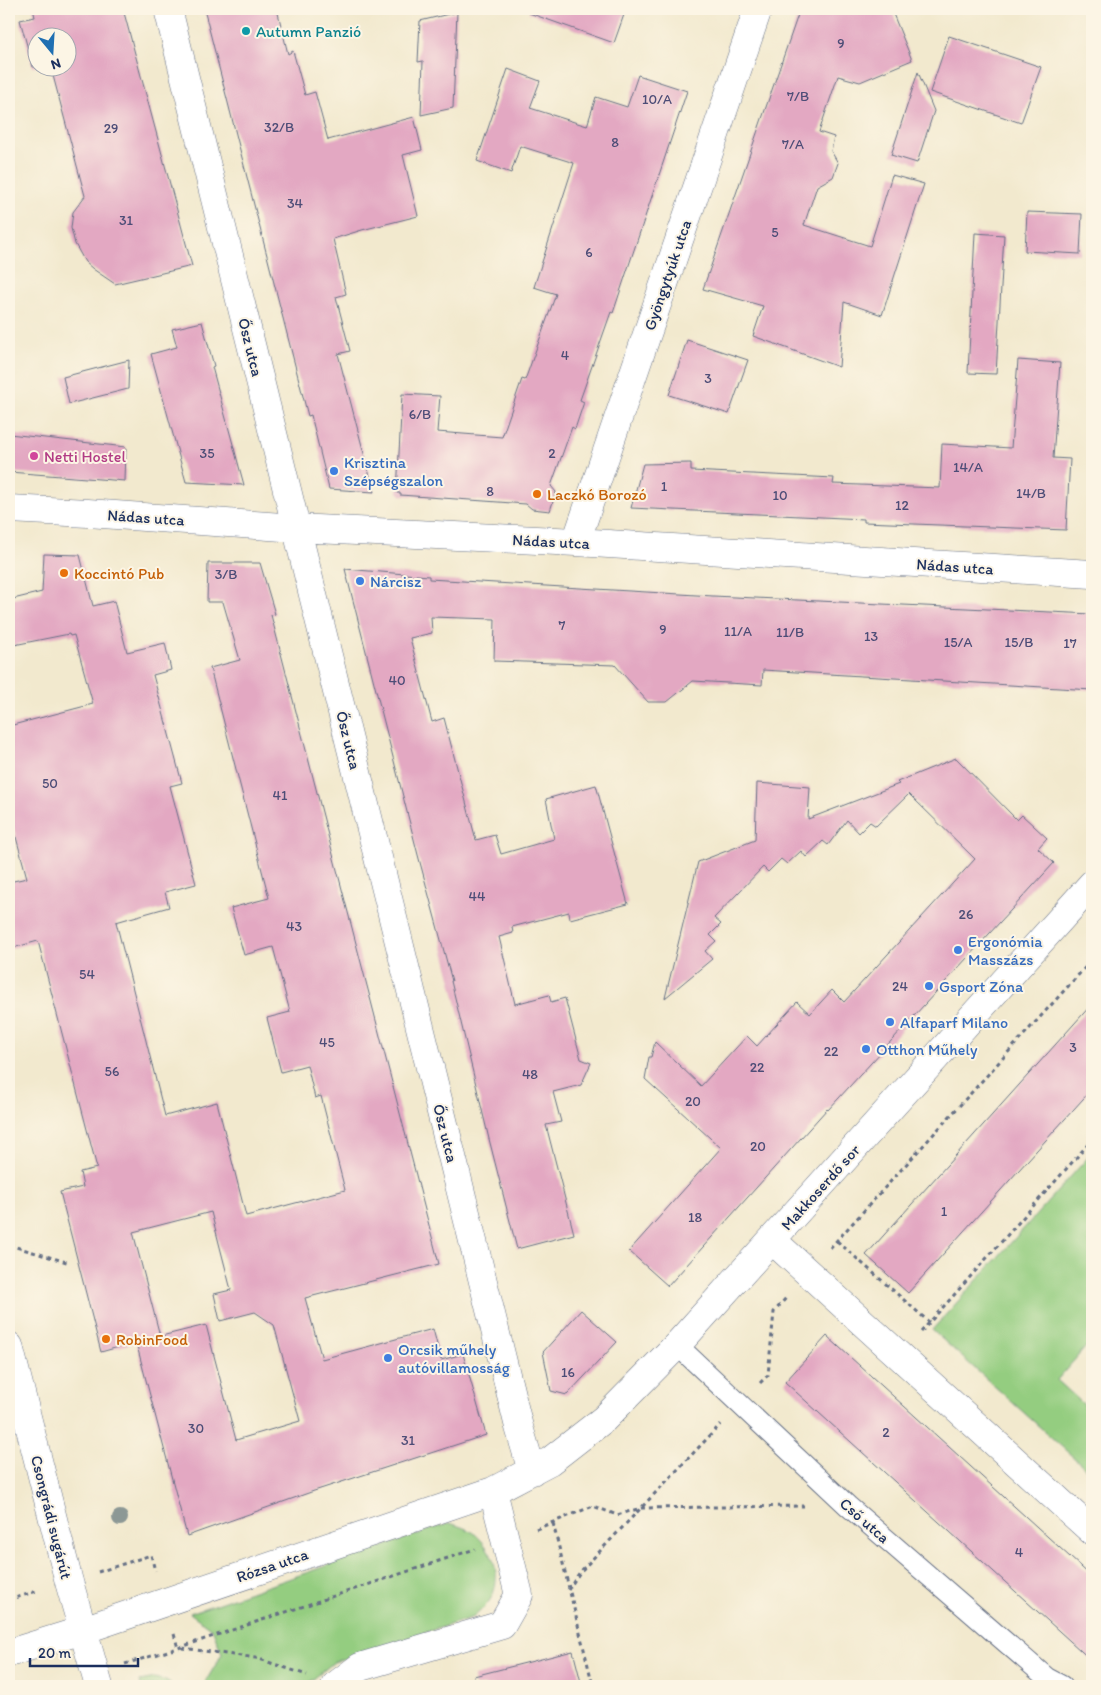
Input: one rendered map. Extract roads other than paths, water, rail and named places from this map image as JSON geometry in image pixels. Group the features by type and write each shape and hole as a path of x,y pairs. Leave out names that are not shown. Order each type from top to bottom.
{"street":[{"name":"Ősz utca","path":"168,9 519,1427 532,1471"},
{"name":"Gyöngytyúk utca","path":"576,542 758,9"},
{"name":"Nádas utca","path":"9,509 296,528 576,542 1092,574"},
{"name":"Makkoserdő sor","path":"532,1471 574,1444 604,1419 677,1345 1092,884"},
{"path":"772,1240 1092,1531"},
{"name":"Csongrádi sugárút","path":"9,1346 13,1382 97,1680"},
{"name":"Rózsa utca","path":"9,1653 83,1630 493,1491 532,1471"},
{"path":"336,1685 360,1667 502,1625 519,1595 493,1491"}],"lane":[{"name":"Cső utca","path":"677,1345 848,1506 1047,1678 1062,1686"}],"place":[{"name":"Autumn Panzió","path":"246,31"},
{"name":"Netti Hostel","path":"34,456"},
{"name":"Krisztina Szépségszalon","path":"334,471"},
{"name":"Laczkó Borozó","path":"537,494"},
{"name":"Koccintó Pub","path":"64,573"},
{"name":"Nárcisz","path":"360,581"},
{"name":"Ergonómia Masszázs","path":"958,950"},
{"name":"Gsport Zóna","path":"929,986"},
{"name":"Alfaparf Milano","path":"890,1022"},
{"name":"Otthon Műhely","path":"866,1049"},
{"name":"RobinFood","path":"106,1339"},
{"name":"Orcsik műhely autóvillamosság","path":"388,1358"}]}
